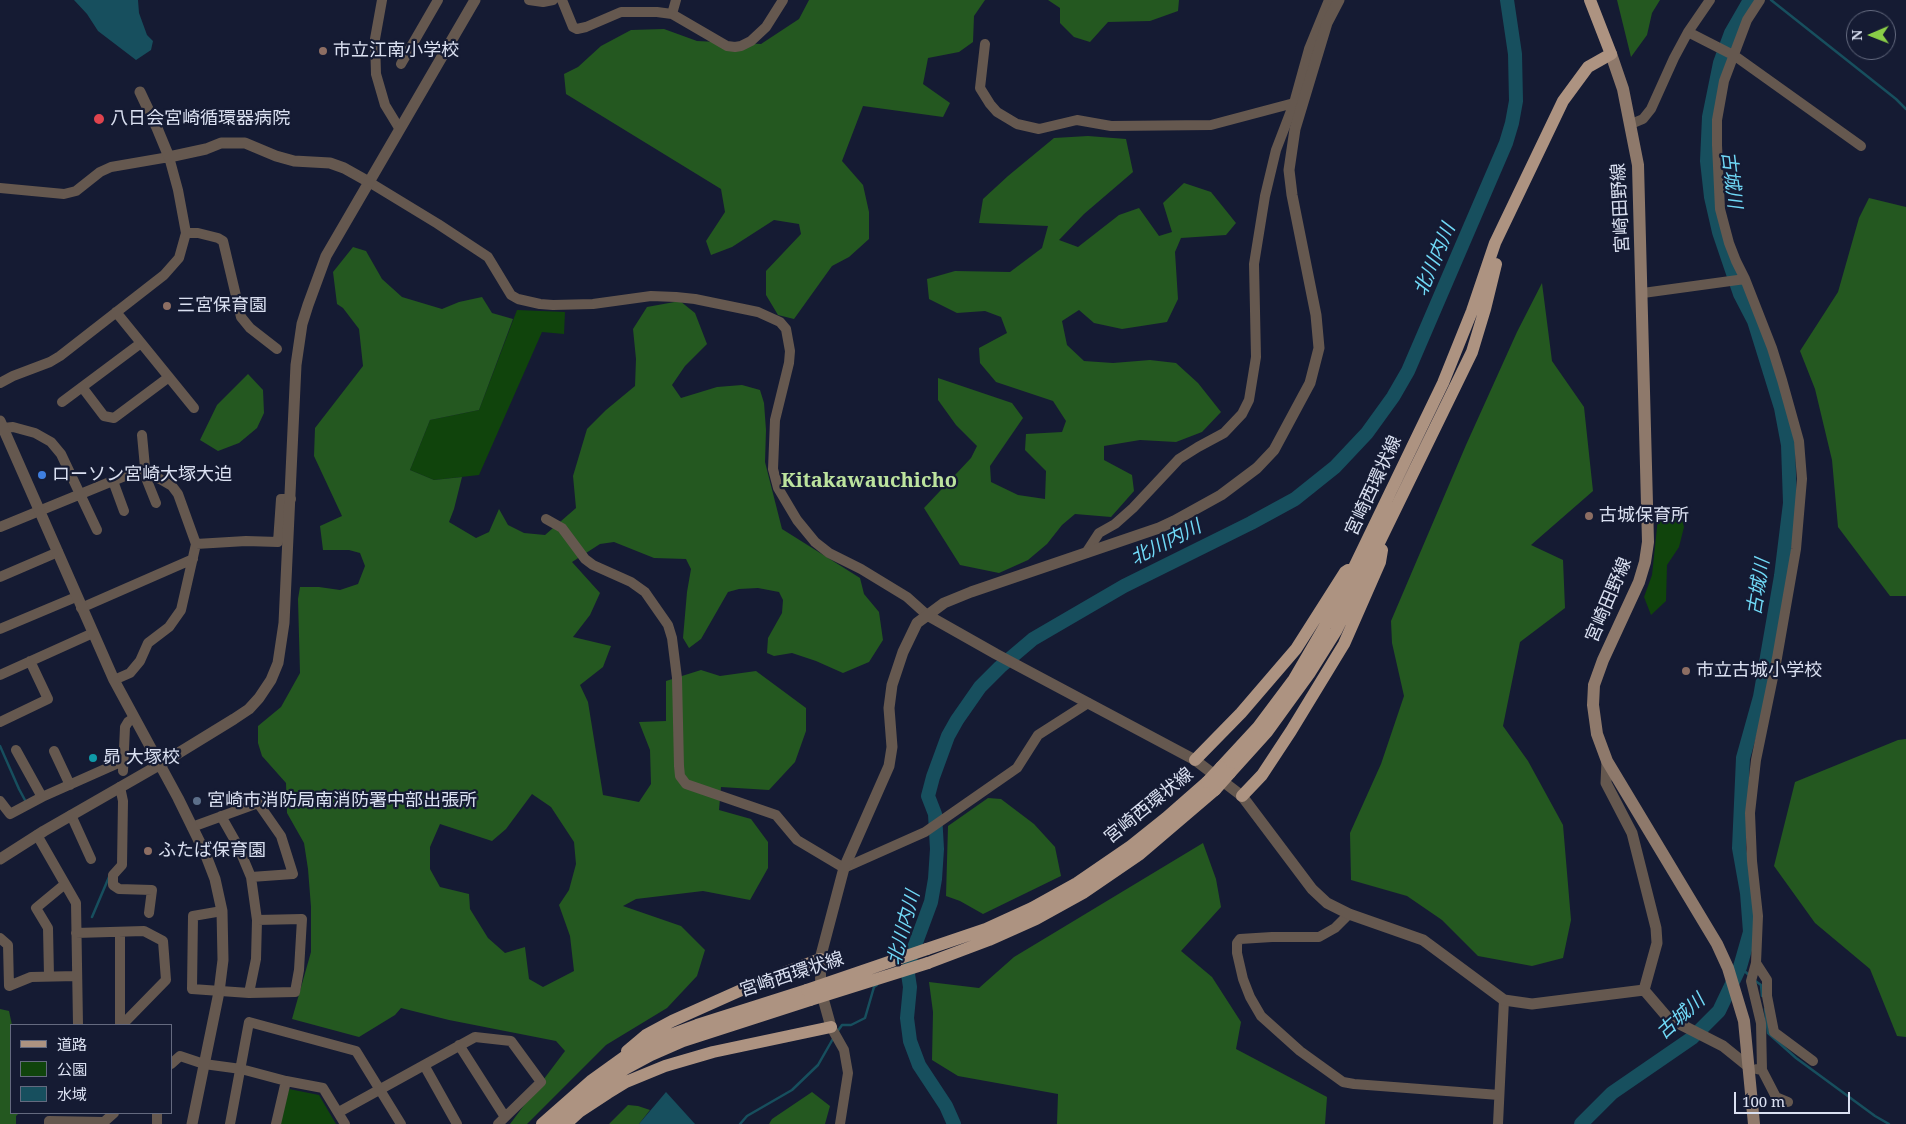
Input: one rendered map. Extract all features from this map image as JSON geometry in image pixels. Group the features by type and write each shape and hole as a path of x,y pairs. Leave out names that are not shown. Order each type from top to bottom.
{"main road":[{"path":"1590,0 1611,54"},
{"name":"宮崎田野線","path":"1611,54 1623,89 1638,165 1643,293 1648,542 1639,582 1603,660 1594,685 1593,705 1597,734 1607,761 1717,944 1728,968 1744,1021 1754,1124"},
{"name":"宮崎西環状線","path":"542,1124 592,1080 624,1058 662,1038 697,1024 928,963 989,940 1036,919 1083,893 1140,854 1211,786 1294,679 1330,619 1443,383 1472,311 1495,243 1564,101 1588,67 1611,54"},
{"name":"宮崎西環状線","path":"1225,770 1267,732 1309,674 1336,631 1472,352 1485,309 1505,225"},
{"path":"1242,796 1262,775 1291,732 1344,644 1380,562 1384,535"},
{"path":"1195,760 1241,713 1296,649 1345,572 1357,564"},
{"name":"宮崎西環状線","path":"556,1124 596,1090 625,1069 651,1055 683,1041 986,929 1032,908 1077,883 1131,846 1211,786"},
{"path":"624,1058 628,1048 646,1035 672,1021 756,983 820,959"},
{"path":"566,1124 579,1112 626,1082 666,1066 712,1052 831,1027"}],"street":[{"path":"382,0 375,39 376,74 385,105 399,128"},
{"path":"401,64 438,0"},
{"path":"0,859 37,835 159,765 249,709 271,680 278,663 284,623 296,365 302,324 326,256 475,0"},
{"path":"529,0 543,2 553,0"},
{"path":"562,0 573,27 577,29 621,12 657,12 672,14 727,46 735,47 751,41 766,27 784,0"},
{"path":"672,14 676,0"},
{"path":"1086,552 1099,533 1115,524 1133,508 1178,460 1224,433 1242,414 1249,400 1256,357 1254,264 1266,196 1276,150 1294,103 1309,49 1328,0"},
{"path":"840,1124 848,1073 844,1050 831,1027 821,991 820,959 844,868 889,766 892,747 889,708 892,685 903,652 917,623 944,603 1174,522 1222,495 1250,474 1274,450 1310,383 1319,348 1316,315 1292,195 1290,170 1294,129 1327,23 1339,0"},
{"path":"1631,124 1643,119 1651,109 1666,74 1688,32 1710,0"},
{"path":"1760,0 1747,20 1724,81 1717,120 1718,172 1720,209 1729,243 1745,278 1772,348 1782,380 1799,441 1802,479 1796,549 1777,658 1756,760 1750,813 1752,861 1758,916 1756,963 1751,981 1761,1024 1762,1070 1776,1096 1788,1102"},
{"path":"1688,32 1735,56 1861,146"},
{"path":"985,44 980,88 990,104 998,112 1017,124 1039,129 1077,120 1111,126 1211,124 1294,103"},
{"path":"0,383 60,356 172,268 181,253 186,233 178,190 157,128 140,92"},
{"path":"0,188 64,194 76,192 100,172 111,167 206,149 221,143 245,142 276,156 294,161 330,163 344,168 369,182 488,257 511,295 518,299 553,305 593,304 651,296 676,297 758,312 780,322 786,329 790,351 789,363 775,420 773,469 778,488 803,529 829,553 861,569 907,597 928,615 996,654 1195,760 1242,796 1312,889 1328,903 1349,914 1423,940 1504,1000 1532,1004 1644,990"},
{"path":"186,233 198,233 223,241 241,317 250,328 277,349"},
{"path":"1643,293 1745,278"},
{"path":"116,312 194,408"},
{"path":"62,402 141,343"},
{"path":"82,387 104,416 114,418 169,377"},
{"path":"2,424 35,433 51,442 61,454 97,530"},
{"path":"2,424 76,597 114,680 192,827 215,879 222,911 223,960 219,992 192,1124"},
{"path":"142,435 146,474 156,503"},
{"path":"0,527 132,473 146,474 172,486 178,494 196,544 181,610 169,626 148,643 140,661 130,673 114,680"},
{"path":"112,481 124,511"},
{"path":"196,544 246,541 278,542 281,499 291,499"},
{"path":"546,518 562,528 585,559 593,565 631,582 645,592 668,625 672,638 677,678 680,776 686,784 776,815 797,840 844,868"},
{"path":"0,577 58,552"},
{"path":"81,608 193,559"},
{"path":"0,628 76,597"},
{"path":"0,675 93,633"},
{"path":"0,722 48,700 30,660"},
{"path":"844,868 924,832 1017,768 1038,735 1088,703"},
{"path":"0,802 10,814 70,785 123,766 125,727 134,718"},
{"path":"16,750 42,797"},
{"path":"54,751 70,785"},
{"path":"1607,761 1606,783 1632,833 1656,928 1657,943 1644,990"},
{"path":"120,787 123,801 122,865 113,875 113,885 119,889 152,890 149,913"},
{"path":"192,827 258,803 281,836 293,874 251,877"},
{"path":"71,815 91,859"},
{"path":"221,816 238,846 251,877 257,920 256,959 249,993"},
{"path":"37,835 76,903 78,1024"},
{"path":"49,976 48,928 36,908 65,884"},
{"path":"222,911 193,916 192,989 249,993 294,992 299,970 302,919 257,920"},
{"path":"1349,914 1335,928 1319,937 1272,936 1240,938 1236,943 1237,953 1250,997 1261,1016 1300,1051 1343,1082 1499,1095"},
{"path":"76,933 144,931 164,941 166,980 122,1024"},
{"path":"120,932 121,1024"},
{"path":"0,938 8,945 9,986 31,977 77,976"},
{"path":"1756,963 1767,980 1774,1032 1813,1061"},
{"path":"1644,990 1668,1018 1709,1038 1734,1054 1749,1067 1762,1070"},
{"path":"1498,1124 1504,1000"},
{"path":"230,1124 249,1022 356,1051 401,1124"},
{"path":"339,1112 459,1045 475,1037 511,1040 541,1082 501,1120 459,1045"},
{"path":"172,1063 180,1056 204,1064 241,1068 286,1081 323,1088 345,1124"},
{"path":"424,1065 457,1124"},
{"path":"276,1124 286,1081"},
{"path":"49,1124 49,1121 104,1122 113,1114"}],"green space":[{"path":"809,0 985,0 974,16 973,42 959,52 928,58 923,84 950,103 943,117 863,106 842,161 863,185 869,212 869,239 849,257 832,266 794,319 778,315 766,295 766,271 801,234 799,224 774,220 732,247 711,255 706,241 725,212 721,189 566,94 564,74 578,67 601,46 631,30 664,29 697,41 761,44 799,19"},
{"path":"1048,0 1179,0 1178,11 1150,21 1108,22 1090,42 1074,37 1060,23 1060,8"},
{"path":"1617,0 1660,0 1652,13 1647,35 1631,57"},
{"path":"1088,136 1126,139 1133,172 1084,214 1059,240 1078,247 1119,215 1139,208 1159,236 1172,232 1163,203 1184,183 1211,192 1236,223 1226,235 1181,238 1175,252 1178,299 1167,322 1122,329 1094,323 1079,310 1062,321 1067,345 1084,361 1113,363 1150,360 1176,363 1198,383 1221,412 1202,432 1176,442 1140,440 1104,446 1104,460 1132,475 1134,491 1111,517 1075,514 1062,525 1047,544 1028,560 999,573 960,565 924,508 971,458 977,446 956,425 938,400 938,378 1012,403 1023,418 990,466 991,482 1018,495 1045,499 1046,471 1025,450 1026,434 1062,432 1066,421 1053,401 996,382 980,363 979,348 1007,333 1001,317 985,311 957,313 929,299 927,279 955,271 1010,272 1042,248 1048,226 979,223 983,199 1054,138"},
{"path":"1869,198 1906,207 1906,596 1890,596 1838,527 1832,460 1815,389 1800,351 1838,292 1859,218"},
{"path":"353,247 366,251 382,279 402,297 442,309 459,302 482,297 492,313 513,319 479,410 430,420 410,470 434,480 462,477 449,522 476,538 489,532 499,509 508,525 524,533 545,535 576,508 573,476 587,429 635,386 636,359 633,329 647,307 680,301 695,313 707,344 685,366 672,385 681,398 717,387 742,385 760,390 764,403 766,430 765,462 782,529 860,578 864,594 879,612 883,640 869,662 843,673 792,653 774,656 767,653 768,638 782,613 783,600 779,592 758,588 739,589 728,592 701,639 689,648 683,638 691,569 686,559 654,558 614,542 600,544 572,562 600,593 590,615 573,637 611,646 603,667 580,685 588,702 603,795 639,802 651,784 650,750 639,722 666,721 666,681 701,670 720,676 756,671 806,708 806,731 795,762 769,790 721,787 719,810 751,819 768,842 768,868 750,900 703,891 636,899 623,906 681,926 705,950 697,976 667,1008 606,1045 527,1124 510,1124 565,1051 556,1041 449,1020 401,1008 395,1015 359,1037 292,1019 311,952 311,907 308,869 304,843 287,813 286,783 262,756 258,743 258,726 281,707 300,673 298,599 300,587 340,590 358,584 365,566 360,553 349,550 323,550 320,526 342,516 314,456 315,428 363,366 359,329 343,308 337,304 333,272","holes":["532,794 551,807 574,842 576,864 569,890 559,905 570,936 574,971 543,987 529,979 525,947 505,953 488,938 470,909 469,894 440,887 430,869 430,847 440,824 492,841 506,829"]},
{"path":"1542,283 1552,361 1584,407 1593,491 1531,545 1563,560 1565,608 1520,642 1503,726 1528,761 1563,825 1571,920 1563,958 1532,966 1478,956 1442,920 1407,896 1351,880 1350,833 1381,764 1404,696 1392,643 1391,621 1466,445 1517,332"},
{"path":"517,310 565,312 564,334 542,332 479,475 434,480 410,470 430,420 479,410"},
{"path":"248,374 263,390 264,413 257,428 239,443 218,451 200,440 217,405"},
{"path":"1681,516 1684,527 1679,547 1667,565 1666,601 1651,615 1644,597 1652,575 1658,518"},
{"path":"1906,739 1906,1037 1897,1036 1870,969 1815,923 1774,866 1795,782 1898,740"},
{"path":"988,798 1001,799 1034,824 1055,847 1061,876 983,914 960,901 946,896 948,826"},
{"path":"1203,843 1216,879 1221,907 1181,951 1212,977 1241,1022 1236,1049 1327,1097 1325,1124 1057,1124 1058,1094 958,1076 932,1060 933,1012 929,982 979,988 1014,957"},
{"path":"0,1009 9,1011 12,1024 10,1024 10,1114 18,1114 16,1116 16,1124 0,1124"},
{"path":"289,1089 319,1095 336,1124 280,1124"},
{"path":"812,1092 830,1106 825,1124 769,1124 772,1119"},
{"path":"628,1105 650,1110 639,1124 609,1124"}],"water":[{"path":"74,0 138,0 139,13 147,35 153,41 151,50 136,60 98,31 87,14"},
{"path":"666,1092 695,1124 639,1124"}],"waterway":[{"name":"北川内川","path":"954,1124 946,1106 919,1065 910,1041 907,1018 910,987 908,974 911,956 931,902 935,879 937,849 935,814 928,796 948,736 980,687 1033,639 1124,586 1295,499 1335,467 1367,433 1393,397 1408,371 1506,143 1516,101 1515,54 1507,0"},
{"name":"古城川","path":"1581,1124 1612,1093 1692,1038 1719,1011 1740,967 1750,932 1747,893 1739,848 1743,758 1760,697 1781,576 1790,503 1788,445 1781,408 1754,321 1740,294 1719,232 1711,197 1707,161 1709,117 1720,63 1731,33 1750,0"},
{"path":"1771,0 1906,109"},
{"path":"0,746 26,802"},
{"path":"92,917 109,877"},
{"path":"1740,967 1750,976"},
{"path":"1754,980 1761,985 1762,996"},
{"path":"837,1032 842,1025 851,1025 865,1018 874,987 877,985"},
{"path":"1765,1009 1768,1033 1796,1058 1875,1116 1889,1124"},
{"path":"740,1124 747,1116 792,1090 818,1065 834,1037"}],"place":[{"name":"市立江南小学校","path":"323,51"},
{"name":"八日会宮崎循環器病院","path":"99,119"},
{"name":"三宮保育園","path":"167,306"},
{"name":"ローソン宮崎大塚大迫","path":"42,475"},
{"name":"古城保育所","path":"1589,516"},
{"name":"市立古城小学校","path":"1686,671"},
{"name":"昴 大塚校","path":"93,758"},
{"name":"宮崎市消防局南消防署中部出張所","path":"197,801"},
{"name":"ふたば保育園","path":"148,851"}],"district":[{"name":"Kitakawauchicho","path":"869,481"}]}
